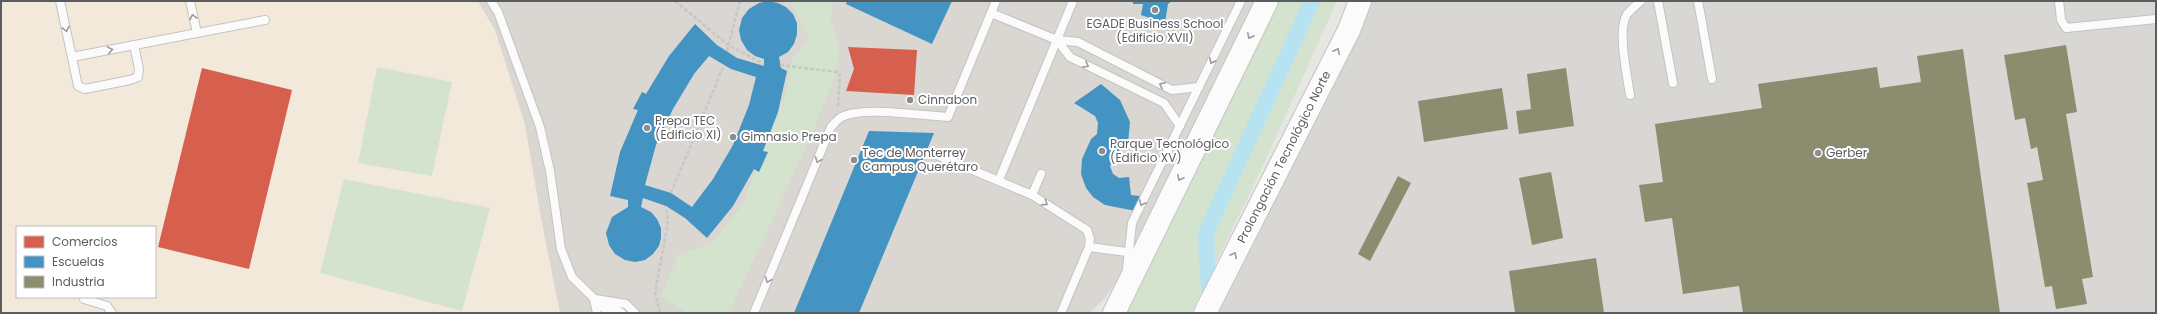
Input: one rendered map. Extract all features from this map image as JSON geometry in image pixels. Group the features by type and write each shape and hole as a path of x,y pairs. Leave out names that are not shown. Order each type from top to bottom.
{"main road":[{"path":"1114,313 1126,288 1136,253 1267,1"},
{"name":"Prolongación Tecnológico Norte","path":"1205,313 1348,30 1360,1"}],"lane":[{"path":"60,1 78,86 85,88 130,80 138,77 139,69 134,45"},
{"path":"190,1 197,33"},
{"path":"491,1 498,12 540,127 550,171 562,249 572,277 609,313"},
{"path":"754,313 831,127 839,118 846,115 871,111 948,117 996,1"},
{"path":"999,180 1073,1"},
{"path":"1089,247 1136,253 1132,223 1241,1"},
{"path":"1630,95 1623,35 1624,24 1627,15 1640,1"},
{"path":"1658,1 1673,83"},
{"path":"1698,1 1712,79"},
{"path":"2059,1 2061,20 2066,28 2156,19"},
{"path":"991,13 1057,40 1078,42 1172,90 1199,87"},
{"path":"72,57 265,20"},
{"path":"1057,40 1070,56 1164,102 1180,126"},
{"path":"932,154 999,180 1032,195 1087,230 1090,239 1089,247 1061,313"},
{"path":"1032,195 1041,174"},
{"path":"594,298 597,313"},
{"path":"594,298 602,313"},
{"path":"594,298 622,313"},
{"path":"594,298 626,304 635,313"},
{"path":"84,299 107,306 112,313"}],"path":[{"path":"675,1 728,45 764,64"},
{"path":"727,51 740,1"},
{"path":"671,193 724,65"},
{"path":"780,65 837,72 840,74 838,93 839,118"},
{"path":"660,313 655,293 668,222 666,206"}],"shaded area":[{"path":"1,1 478,1 495,30 525,124 541,218 560,313 1,313"},
{"name":"Tec de Monterrey Campus Querétaro","path":"478,1 1254,1 1125,270 1104,299 1089,313 560,313 541,218 525,124 495,30"},
{"path":"1360,1 2156,1 2156,313 1205,313"}],"green space":[{"path":"790,1 833,1 831,22 840,47 834,78 811,136 729,313 688,313 661,297 678,255 712,243 743,204 786,93 792,60 809,38"},
{"path":"1269,1 1337,1 1261,170 1191,313 1127,313"},
{"path":"377,67 452,82 432,176 358,163"},
{"path":"344,179 490,208 462,311 320,273"}],"building: Comercios":[{"path":"848,47 917,50 914,95 846,91 854,69"},
{"path":"202,68 292,90 249,269 158,247"}],"building: Escuelas":[{"name":"Prepa TEC (Edificio XI)","path":"768,1 778,3 786,7 793,14 797,23 797,34 794,44 788,52 779,57 781,68 787,71 778,112 763,151 768,152 759,172 754,169 733,206 707,238 685,218 666,206 643,198 641,207 651,212 657,219 661,228 659,246 653,254 645,260 635,262 625,260 615,254 609,245 606,233 612,217 628,207 628,200 610,196 620,152 638,110 633,109 642,92 646,94 669,56 695,24 717,45 737,58 764,66 764,59 755,56 747,50 741,40 739,30 742,18 749,9 759,3","holes":["709,56 731,69 756,77 749,105 733,145 713,179 692,207 671,193 645,185 656,145 673,109 694,74"]},
{"path":"847,1 952,1 932,44 846,4"},
{"name":"EGADE Business School (Edificio XVII)","path":"1133,1 1172,1 1168,4 1165,23 1141,15 1143,4 1133,4"},
{"name":"Parque Tecnológico (Edificio XV)","path":"1101,84 1120,100 1130,122 1128,143 1124,143 1110,166 1113,174 1119,178 1129,177 1131,195 1140,196 1136,211 1105,205 1093,197 1086,188 1081,174 1082,159 1091,139 1097,134 1098,123 1095,116 1074,103"},
{"path":"869,131 934,133 859,313 794,313"}],"building: Industria":[{"path":"2066,45 2077,112 2066,114 2093,277 2082,279 2087,304 2056,309 2052,286 2045,287 2027,183 2043,180 2037,147 2031,149 2025,118 2015,120 2004,55"},
{"name":"Gerber","path":"1963,49 2000,313 1743,313 1739,286 1683,294 1672,218 1645,222 1639,185 1663,182 1655,124 1762,108 1758,84 1877,67 1880,88 1921,82 1917,56"},
{"path":"1566,68 1574,126 1519,134 1516,111 1531,109 1527,74"},
{"path":"1502,88 1508,129 1424,142 1418,101"},
{"path":"1551,172 1563,238 1532,245 1519,178"},
{"path":"1398,176 1411,183 1370,261 1358,254"},
{"path":"1596,258 1604,313 1515,313 1509,271"}],"waterway":[{"path":"1213,304 1208,280 1206,233 1312,1"}],"place":[{"name":"EGADE Business School (Edificio XVII)","path":"1155,10"},
{"name":"Cinnabon","path":"910,100"},
{"name":"Prepa TEC (Edificio XI)","path":"647,128"},
{"name":"Gimnasio Prepa","path":"733,137"},
{"name":"Parque Tecnológico (Edificio XV)","path":"1102,151"},
{"name":"Gerber","path":"1818,153"},
{"name":"Tec de Monterrey Campus Querétaro","path":"854,160"}]}
